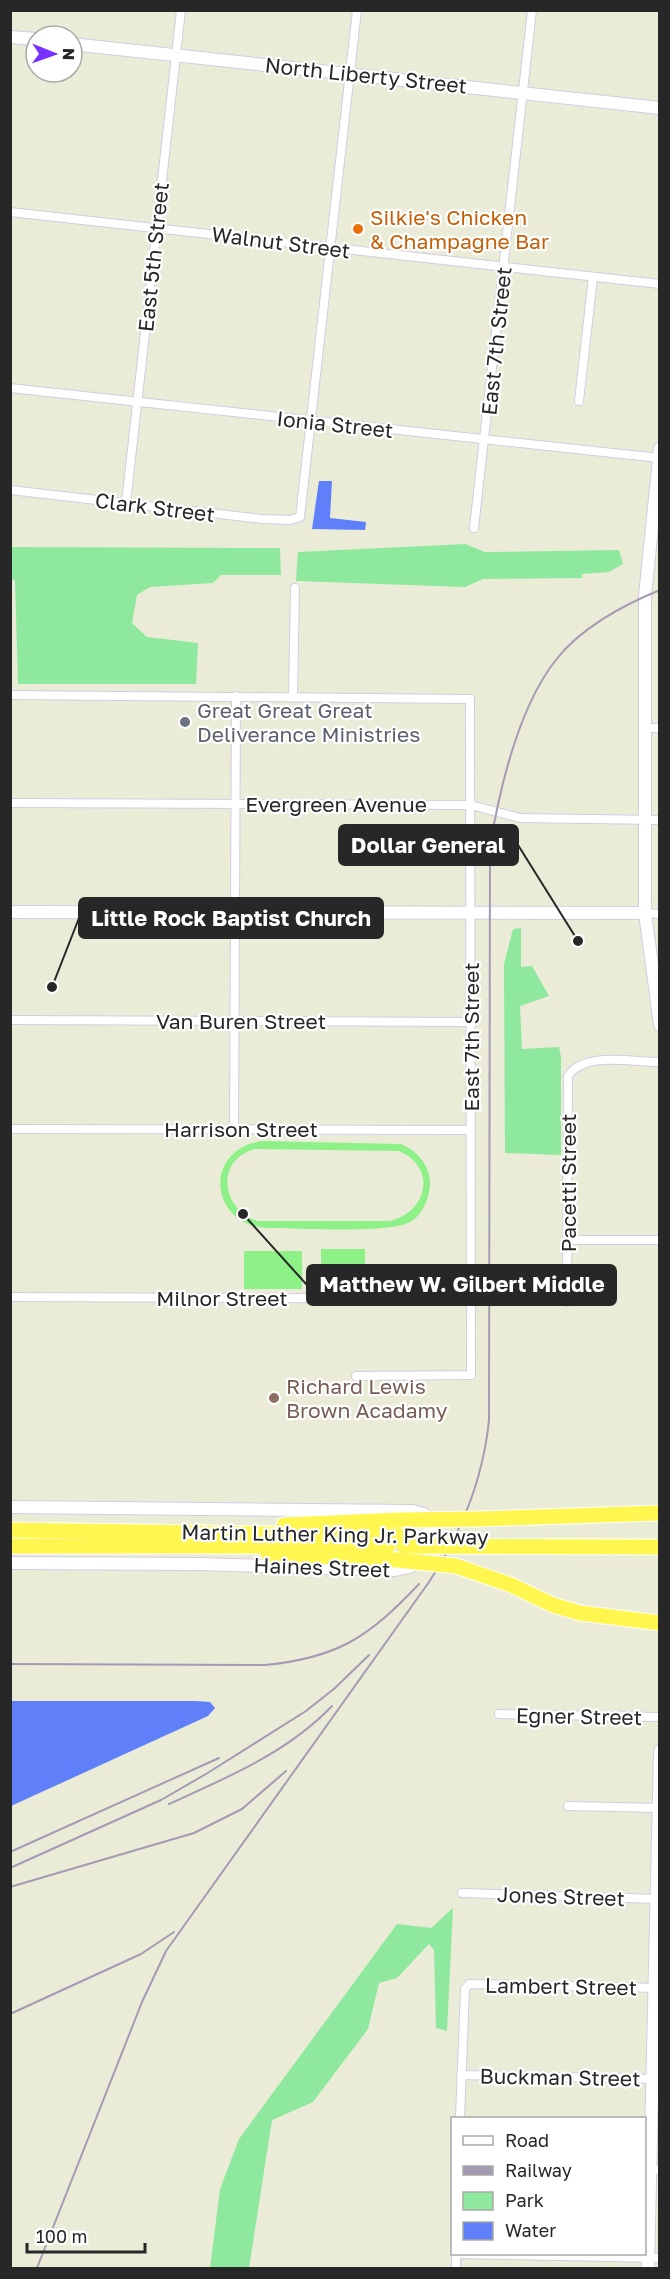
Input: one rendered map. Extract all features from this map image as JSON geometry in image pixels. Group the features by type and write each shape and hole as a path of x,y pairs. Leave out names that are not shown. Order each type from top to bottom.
{"highway":[{"path":"153,1532 401,1520 660,1513"},
{"path":"10,1520 111,1531"},
{"name":"Martin Luther King Jr. Parkway","path":"10,1530 660,1547"},
{"name":"Martin Luther King Jr. Parkway","path":"10,1546 223,1546 660,1536"},
{"path":"10,1554 85,1546"},
{"path":"223,1546 288,1556 397,1560 456,1566 580,1613 660,1623"}],"street":[{"name":"East 5th Street","path":"126,503 181,10"},
{"path":"311,422 357,10"},
{"name":"East 7th Street","path":"474,528 532,10"},
{"name":"North Liberty Street","path":"84,45 660,108"},
{"name":"Walnut Street","path":"10,212 660,284"},
{"path":"579,401 592,277"},
{"name":"Ionia Street","path":"10,388 485,440 659,455"},
{"name":"Clark Street","path":"10,490 262,519 290,520 300,517 311,422"},
{"path":"659,455 646,579 645,913 660,1025"},
{"path":"10,695 293,696 295,588"},
{"path":"234,1130 236,696"},
{"name":"East 7th Street","path":"293,696 471,699 471,1375 356,1376"},
{"path":"645,728 660,728"},
{"name":"Evergreen Avenue","path":"10,803 471,805 520,818 660,820"},
{"path":"10,912 660,914"},
{"name":"Van Buren Street","path":"10,1020 471,1022"},
{"name":"Pacetti Street","path":"567,1302 568,1076 574,1067 588,1062 660,1062"},
{"name":"Harrison Street","path":"10,1129 471,1130"},
{"path":"568,1240 660,1240"},
{"name":"Milnor Street","path":"10,1297 470,1299"},
{"name":"Haines Street","path":"10,1507 412,1511 424,1514 431,1527 413,1563 403,1569 10,1563"},
{"name":"Egner Street","path":"499,1714 660,1717"},
{"path":"484,2255 652,2261 651,2170 656,2079 660,1751"},
{"path":"568,1806 659,1808"},
{"name":"Jones Street","path":"462,1893 658,1899"},
{"name":"Lambert Street","path":"461,2075 465,1989 469,1984 657,1988"},
{"path":"460,2117 461,2075"},
{"name":"Buckman Street","path":"461,2075 656,2079"}],"green space":[{"path":"465,544 485,552 619,550 623,564 609,572 582,574 582,578 483,579 465,587 296,581 298,552"},
{"path":"10,547 280,548 281,575 221,575 213,583 150,587 137,595 132,623 147,637 198,643 196,684 18,684 15,580 11,579"},
{"path":"521,928 521,967 532,966 549,996 520,1006 522,1049 559,1047 561,1057 561,1155 505,1153 504,964 513,929"},
{"path":"261,1141 401,1144 417,1154 425,1164 430,1182 429,1194 419,1215 399,1226 363,1229 266,1228 247,1223 233,1214 224,1201 220,1186 222,1171 230,1158 242,1147","holes":["255,1149 399,1151 411,1158 419,1167 423,1178 423,1189 413,1209 390,1221 257,1221 245,1215 230,1195 229,1173 233,1163 242,1155"]},
{"path":"321,1249 365,1249 365,1291 321,1291"},
{"path":"244,1251 302,1251 302,1289 244,1289"},
{"path":"453,1908 447,2031 436,2028 434,1950 429,1944 397,1978 379,1983 368,2029 313,2102 272,2120 249,2268 210,2268 220,2189 239,2139 397,1924 431,1928"}],"water":[{"path":"319,481 332,481 330,518 366,522 365,530 312,529"},
{"path":"11,1701 196,1701 210,1702 215,1708 208,1716 11,1806"}],"railway":[{"path":"37,2268 142,2002 166,1951 429,1582 461,1525 469,1505 482,1464 489,1420 490,846 499,799 521,725 542,680 555,661 589,628 631,603 660,590"},
{"path":"10,1664 265,1665 291,1662 313,1657 351,1642 384,1618 419,1584"},
{"path":"10,1868 161,1800 206,1774 306,1711 335,1688 369,1655"},
{"path":"169,1804 235,1774 276,1751 314,1723 332,1706"},
{"path":"10,1852 219,1758"},
{"path":"10,1887 194,1833 242,1809 286,1771"},
{"path":"10,2014 141,1954 174,1932"}],"place":[{"name":"Silkie's Chicken & Champagne Bar","path":"358,229"},
{"name":"Great Great Great Deliverance Ministries","path":"185,722"},
{"name":"Dollar General","path":"578,941"},
{"name":"Little Rock Baptist Church","path":"52,987"},
{"name":"Matthew W. Gilbert Middle","path":"243,1214"},
{"name":"Richard Lewis Brown Acadamy","path":"274,1398"}]}
